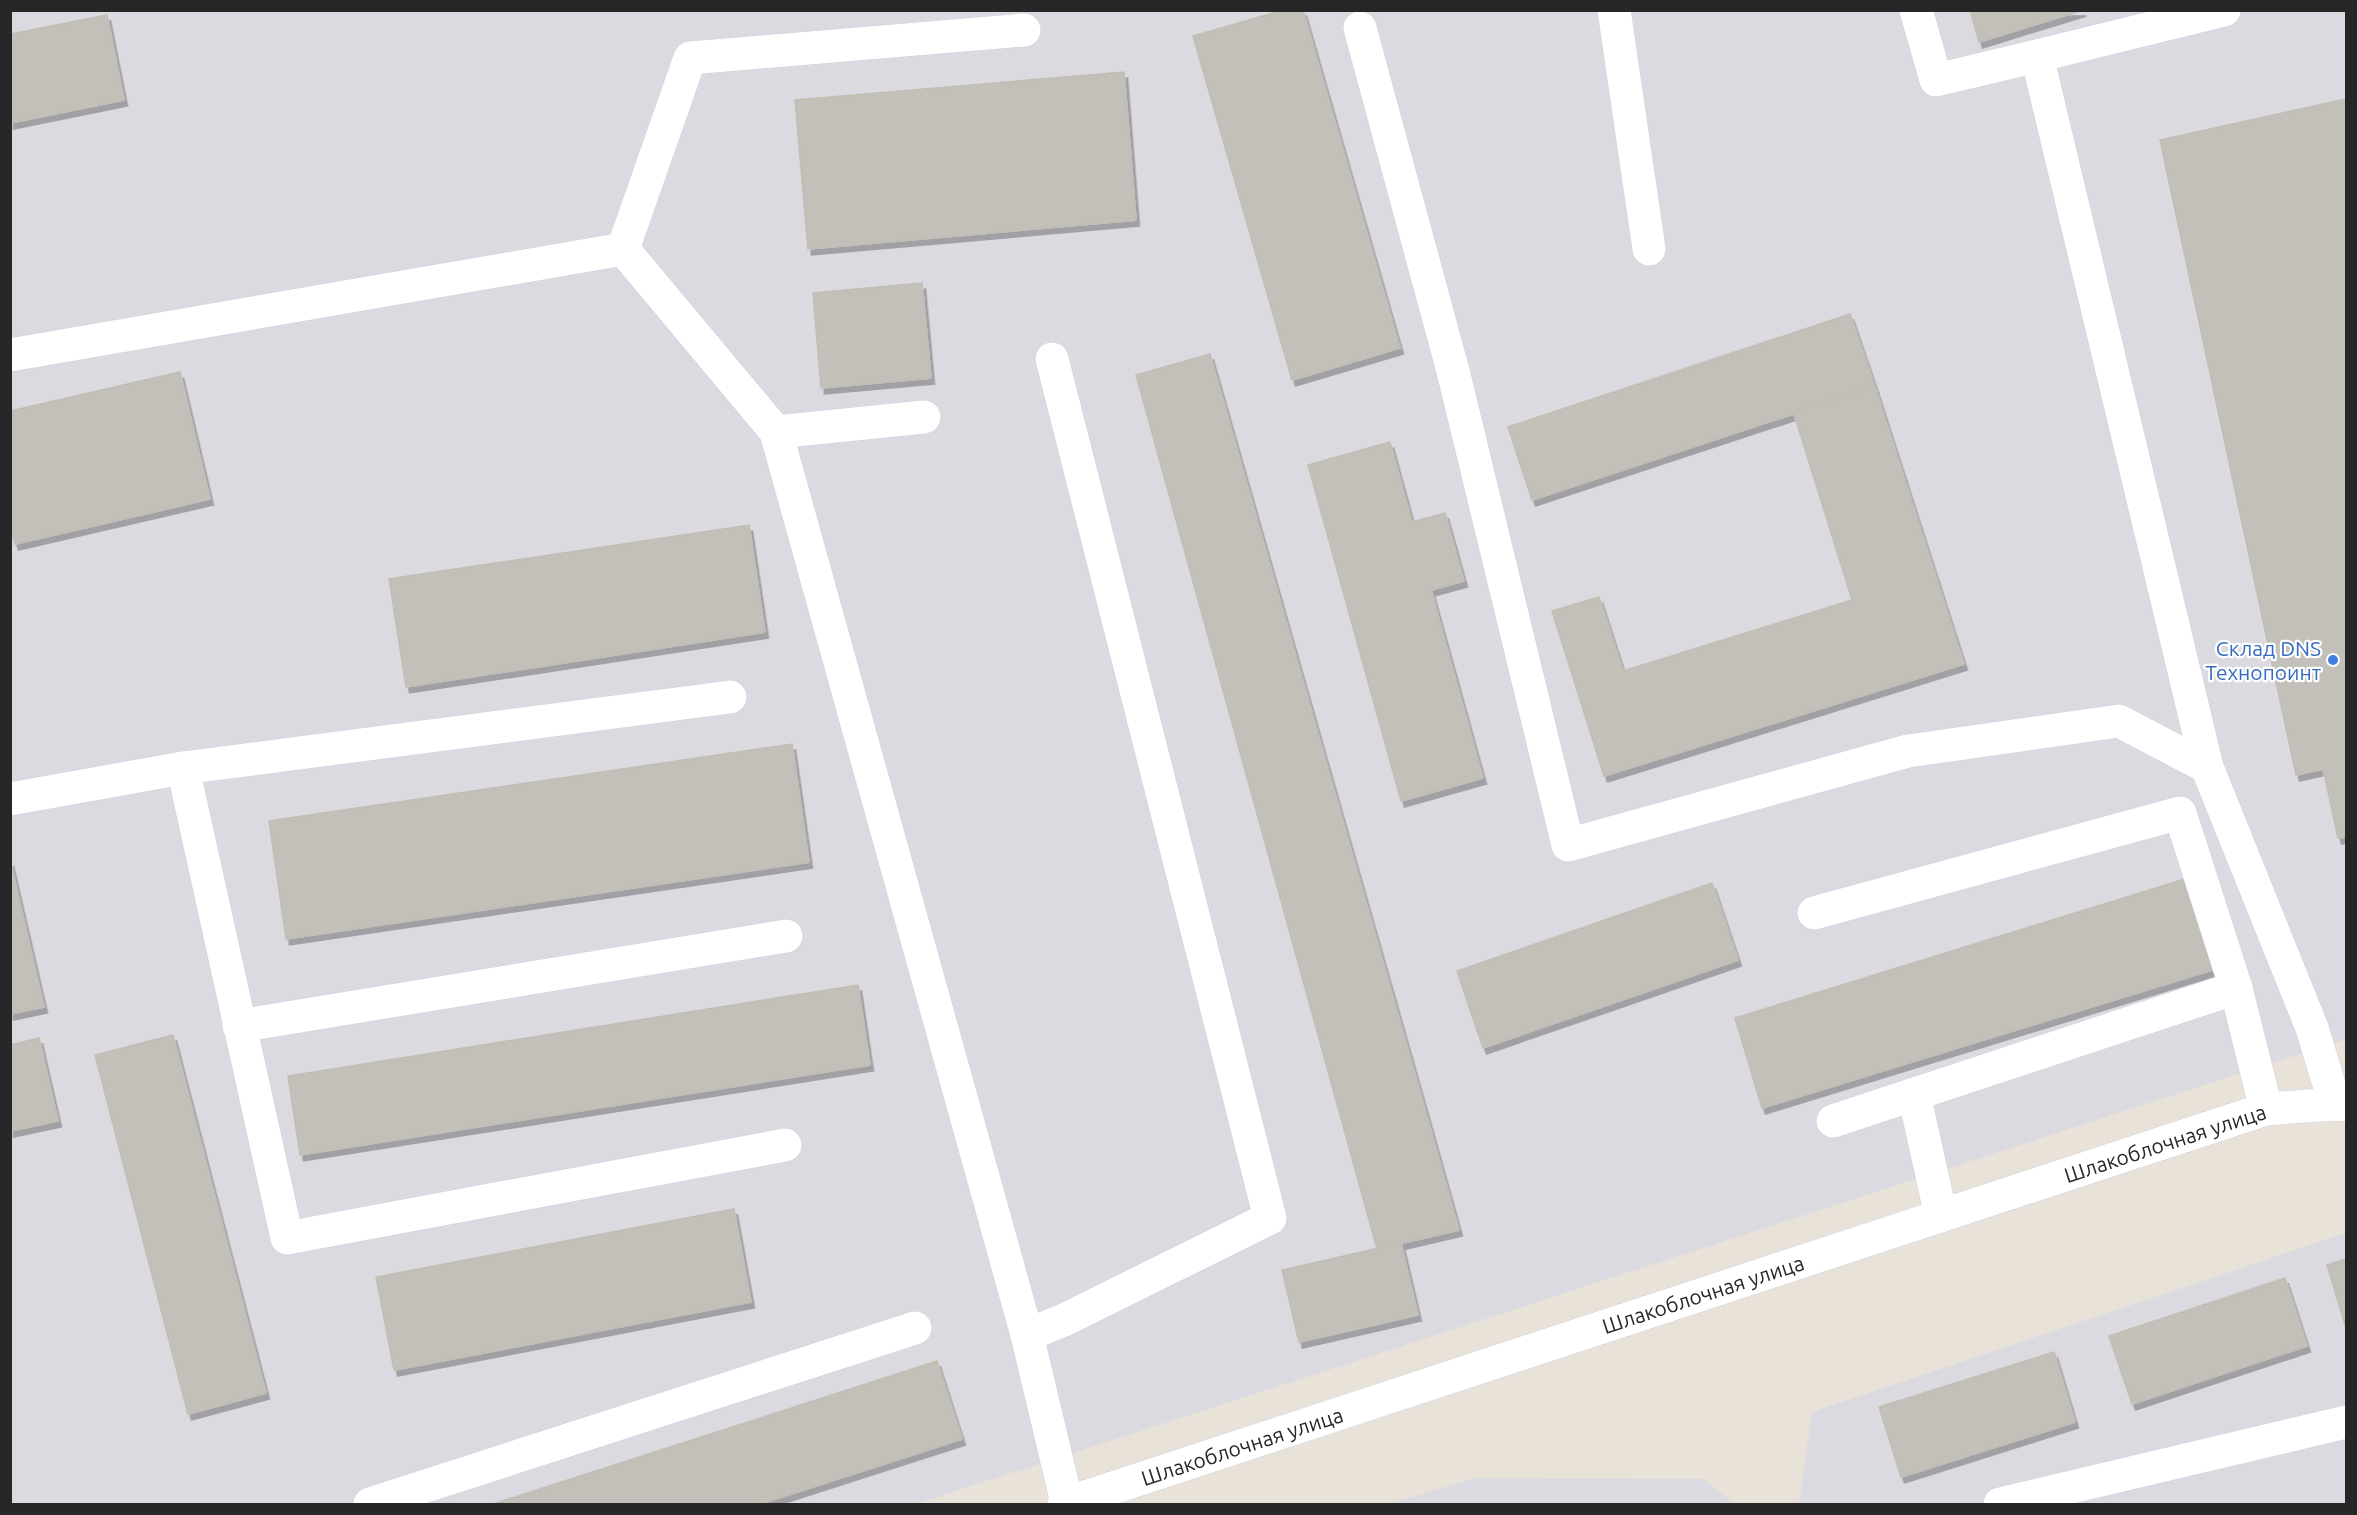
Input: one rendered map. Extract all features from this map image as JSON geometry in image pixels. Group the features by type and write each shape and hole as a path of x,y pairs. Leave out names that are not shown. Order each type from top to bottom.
{"street":[{"path":"1614,10 1649,249"},
{"path":"1916,10 1936,80 2224,10"},
{"path":"1360,28 1453,371 1568,845 1908,751 2119,721 2207,767"},
{"path":"623,249 690,58 1024,30"},
{"path":"2037,56 2207,767 2341,1104"},
{"path":"10,355 623,249"},
{"path":"623,249 776,432 1027,1335 1066,1504"},
{"path":"1027,1335 1064,1320 1270,1218 1052,359"},
{"path":"776,432 924,417"},
{"path":"10,799 183,768 730,697"},
{"path":"183,768 287,1238 785,1145"},
{"path":"1814,913 2180,813 2236,988 2266,1109"},
{"path":"239,1026 786,936"},
{"path":"1833,1121 2236,988"},
{"path":"1914,1094 1941,1216"},
{"name":"Шлакоблочная улица","path":"1066,1504 2266,1109 2341,1104"},
{"path":"370,1504 915,1328"},
{"path":"2000,1504 2346,1422"}],"shaded area":[{"path":"1112,10 1113,12 1119,10 2346,11 2346,1039 916,1504 11,1504 10,11"},
{"path":"2346,1233 2346,1504 1799,1504 1812,1412"},
{"path":"1474,1478 1703,1479 1735,1504 1390,1504"}],"building":[{"path":"1283,10 1303,10 1400,348 1292,380 1193,36"},
{"path":"1970,10 2083,10 1979,42"},
{"path":"107,15 124,100 10,123 10,34"},
{"path":"1124,72 1136,220 808,249 795,100"},
{"path":"2346,99 2346,837 2338,838 2323,769 2296,775 2160,140"},
{"path":"922,283 931,378 821,388 813,293"},
{"path":"1850,314 1875,387 1532,500 1508,427"},
{"path":"1210,354 1459,1230 1377,1249 1136,375"},
{"path":"180,372 210,499 15,544 10,527 10,411"},
{"path":"1875,387 1964,664 1604,776 1552,611 1599,597 1623,671 1852,600 1793,411"},
{"path":"1390,442 1412,522 1445,513 1464,581 1431,590 1483,778 1401,801 1308,465"},
{"path":"749,525 765,632 406,687 389,579"},
{"path":"792,744 809,862 286,939 269,821"},
{"path":"10,860 44,1007 10,1014"},
{"path":"2185,879 2212,970 1762,1108 1735,1018"},
{"path":"1712,883 1738,960 1483,1048 1457,971"},
{"path":"858,985 870,1065 300,1155 288,1076"},
{"path":"173,1035 266,1393 188,1414 95,1055"},
{"path":"39,1038 58,1121 10,1131 10,1045"},
{"path":"734,1209 751,1302 394,1370 376,1277"},
{"path":"1401,1243 1418,1315 1299,1342 1282,1270"},
{"path":"2346,1259 2346,1328 2327,1265"},
{"path":"2285,1278 2307,1346 2132,1404 2109,1336"},
{"path":"2054,1352 2075,1422 1901,1477 1879,1407"},
{"path":"937,1361 962,1439 760,1504 493,1504"}],"place":[{"name":"Склад DNS Технопоинт","path":"2333,660"}]}
